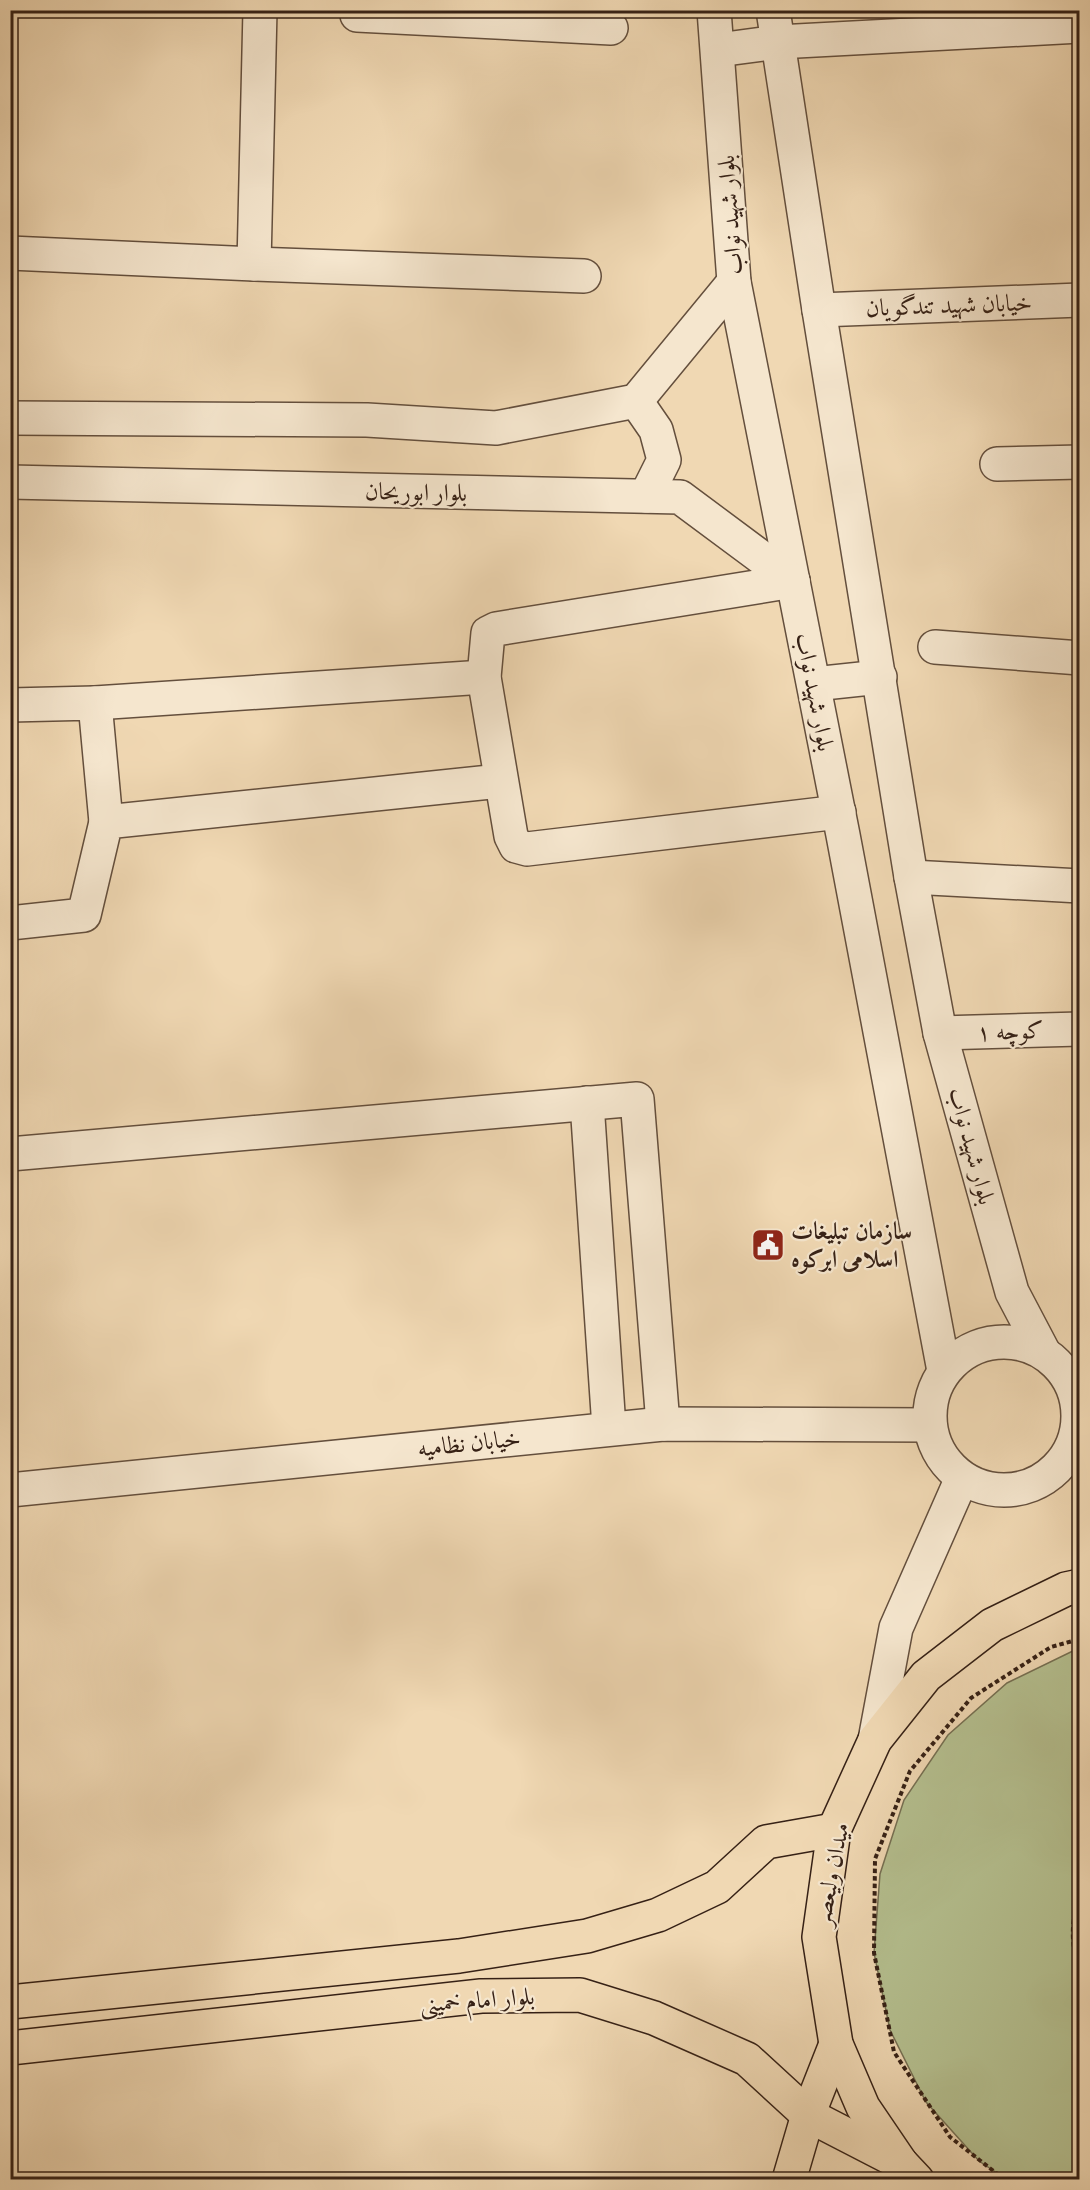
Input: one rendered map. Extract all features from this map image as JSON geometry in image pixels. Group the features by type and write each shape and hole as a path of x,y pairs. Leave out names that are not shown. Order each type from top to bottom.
{"main road":[{"name":"میدان ولیعصر","path":"909,2171 863,2107 836,2044 819,1937 834,1830 875,1740 926,1676 992,1625 1066,1589 1080,1586"},
{"name":"بلوار امام خمینی","path":"10,2002 459,1956 587,1936 658,1916 717,1887 766,1842 834,1830"},
{"name":"بلوار امام خمینی","path":"10,2048 481,1996 580,1995 654,2018 747,2060 808,2115 909,2171"},
{"path":"789,2180 808,2115 836,2044"}],"street":[{"path":"254,264 260,10"},
{"name":"بلوار شهید نواب","path":"714,10 734,282 839,812 944,1371"},
{"name":"بلوار شهید نواب","path":"773,10 911,878 940,1033 1012,1292 1043,1351"},
{"path":"357,15 470,16 611,28"},
{"path":"718,50 777,42 1080,26"},
{"path":"10,253 584,276"},
{"path":"10,418 367,420 496,428 636,401 734,282"},
{"name":"خیابان شهید تندگویان","path":"819,310 1080,300"},
{"path":"636,401 656,430 664,460 646,496"},
{"path":"997,464 1080,462"},
{"name":"بلوار ابوریحان","path":"10,482 680,497 793,581"},
{"path":"793,581 495,629 488,633 484,677 510,837 516,846 527,849 839,812"},
{"path":"935,647 1080,658"},
{"path":"10,705 95,703 484,677"},
{"path":"814,684 880,677"},
{"path":"10,923 84,915 106,822 95,703"},
{"path":"106,822 500,781"},
{"path":"911,878 1080,886"},
{"name":"کوچه ۱","path":"940,1033 1080,1029"},
{"path":"10,1154 637,1099 663,1424"},
{"path":"587,1103 609,1428"},
{"path":"599,1257 650,1252"},
{"path":"989,1342 1017,1342 1043,1351 1069,1377 1079,1413 1076,1440 1062,1464 1041,1482 1014,1491 987,1489 962,1478 947,1465 936,1449 930,1425 930,1406 934,1388 944,1371 964,1352 989,1342"},
{"name":"خیابان نظامیه","path":"10,1490 663,1424 930,1425"},
{"path":"875,1740 896,1628 962,1478"}],"path":[{"path":"1005,2180 950,2137 894,2052 874,1953 875,1859 910,1771 971,1698 1051,1647 1080,1639"},
{"path":"1080,1898 1074,1912 1072,1947 1080,1974"}],"green space":[{"path":"1079,1648 1079,2179 1006,2179 979,2161 926,2102 890,2030 874,1953 880,1874 904,1800 948,1735 1007,1683"}],"place":[{"name":"سازمان تبلیغات اسلامی ابرکوه","path":"768,1245"}]}
